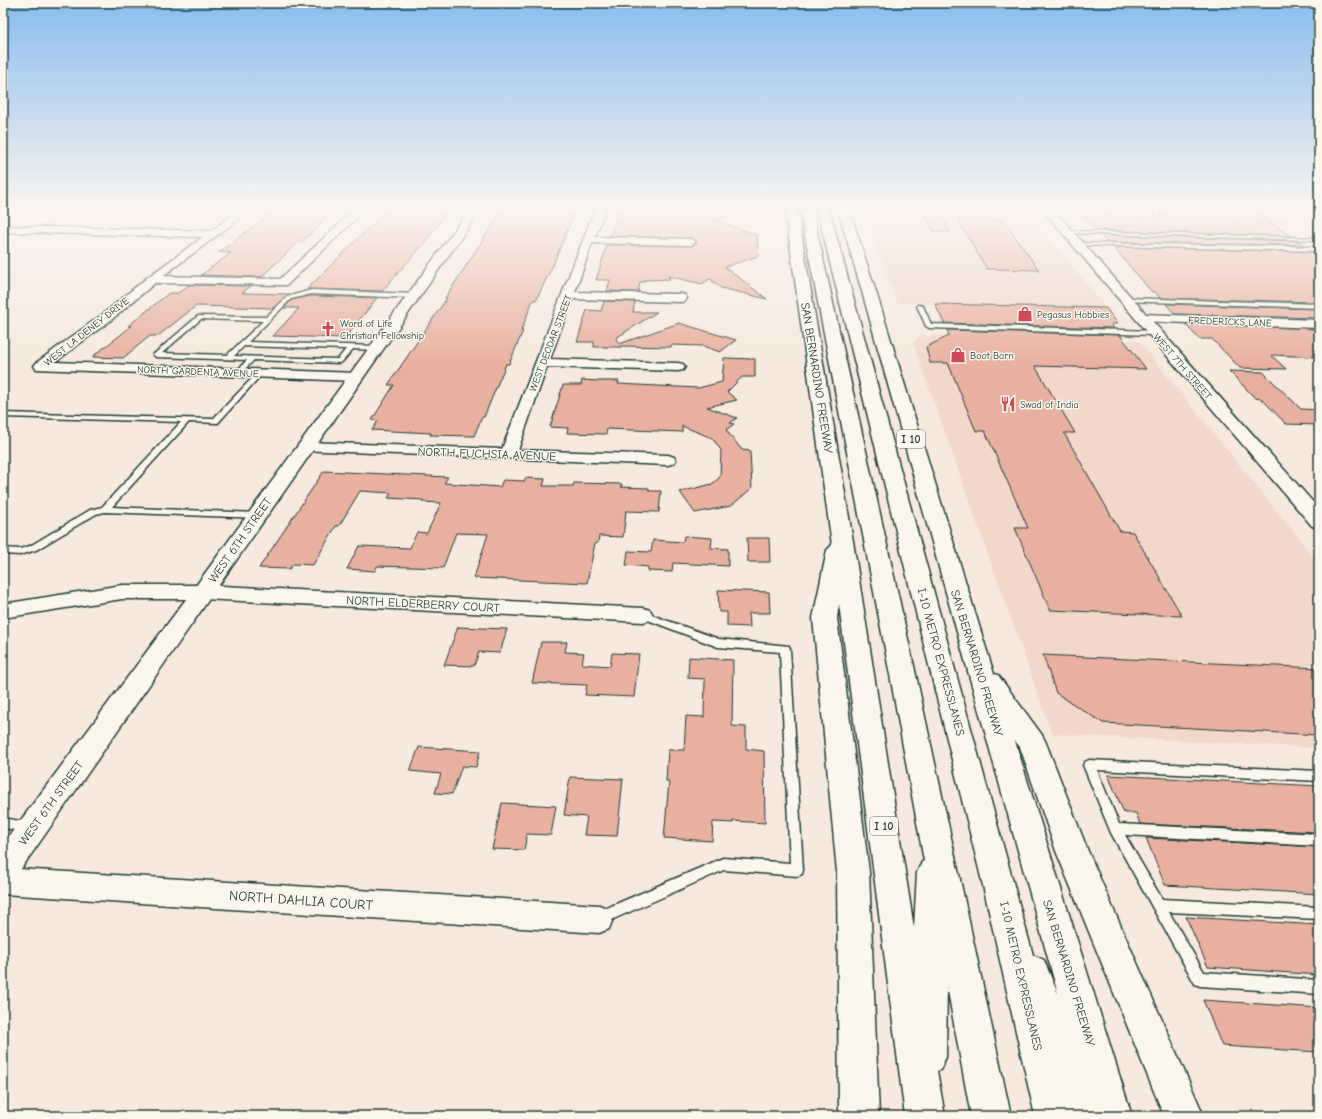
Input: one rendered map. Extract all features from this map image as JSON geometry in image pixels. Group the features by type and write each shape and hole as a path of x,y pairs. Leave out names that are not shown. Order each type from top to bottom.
{"main road":[{"name":"WEST 6TH STREET","path":"3,869 439,261"},
{"name":"SAN BERNARDINO FREEWAY","path":"798,261 841,535 926,1116"},
{"path":"817,261 903,675 991,1116"},
{"name":"I-10 METRO EXPRESSLANES","path":"836,261 1001,894 1055,1116"},
{"name":"SAN BERNARDINO FREEWAY","path":"859,261 1112,1116"},
{"name":"WEST 7TH STREET","path":"1093,261 1319,522"},
{"path":"841,535 825,618 852,872 859,1116"},
{"path":"979,668 1032,743 1072,851 1184,1116"},
{"path":"926,1116 934,835"},
{"path":"1001,894 1088,1116"}],"street":[{"name":"WEST LA DENEY DRIVE","path":"41,366 115,310 176,261"},
{"path":"152,279 283,283 306,261"},
{"name":"WEST DEODAR STREET","path":"508,454 581,261"},
{"path":"569,295 681,298"},
{"name":"FREDERICKS LANE","path":"1148,326 1319,324"},
{"path":"542,363 678,367"},
{"name":"NORTH GARDENIA AVENUE","path":"41,366 356,377"},
{"name":"NORTH FUCHSIA AVENUE","path":"305,447 668,460"},
{"name":"NORTH ELDERBERRY COURT","path":"3,612 122,592 203,592 643,615"},
{"name":"NORTH DAHLIA COURT","path":"3,881 599,919"}],"lane":[{"path":"228,358 289,298 311,292 415,296"},
{"path":"1126,300 1319,306"},
{"path":"920,306 929,326 1148,326"},
{"path":"267,320 200,317 156,355 340,361 350,347"},
{"path":"242,344 377,348"},
{"path":"238,373 252,358"},
{"path":"3,415 215,421 259,374"},
{"path":"105,509 187,420"},
{"path":"3,551 20,552 33,548 94,512 105,509 257,516"},
{"path":"599,919 723,864 797,870 785,649 718,643 643,615"},
{"path":"1319,776 1089,765 1115,829 1200,979 1319,987"},
{"path":"3,823 33,828"},
{"path":"1115,829 1319,840"},
{"path":"1158,905 1319,912"}],"shaded area":[{"path":"882,261 1068,261 1106,308 897,303"},
{"path":"936,335 1139,341 1319,563 1319,748 1052,734 913,343 919,337"}],"building":[{"path":"220,261 278,261 261,277 201,275"},
{"path":"335,261 408,261 382,291 307,289"},
{"path":"469,261 555,261 536,300 533,300 521,331 523,331 509,364 506,364 484,417 482,417 474,436 430,435 431,433 372,430 378,421 372,420 394,385 388,385 447,298 445,298"},
{"path":"602,261 742,261 725,267 767,299 721,288 710,279 702,284 668,276 670,279 644,280 644,282 640,282 638,292 607,291 610,280 596,280"},
{"path":"982,261 1033,261 1039,270 987,269"},
{"path":"1125,261 1319,261 1319,302 1160,298 1155,292 1152,292"},
{"path":"189,285 251,286 242,293 291,294 286,296 273,308 196,306 158,336 150,336 123,358 92,357 123,333 131,326 128,326 169,293 178,293"},
{"path":"311,296 377,298 345,338 273,336 299,308 284,308 292,300"},
{"path":"604,301 635,302 633,312 657,312 616,338 619,344 679,323 736,340 720,352 703,346 671,345 671,347 594,347 594,342 577,342 587,310 601,311"},
{"name":"Pegasus Hobbies","path":"935,304 1106,308 1118,324 1111,324 1114,328 944,323"},
{"path":"1166,304 1319,309 1319,318 1175,314"},
{"path":"1185,324 1319,329 1319,357 1271,355 1286,369 1240,368 1212,339 1199,339"},
{"path":"947,330 1120,335 1146,369 1035,366 1075,433 1064,433 1120,531 1133,532 1182,616 1050,610 1015,528 1028,528 985,431 976,431 948,363 930,363 926,347 949,336"},
{"path":"724,358 755,359 755,377 742,377 727,392 737,400 707,407 737,418 730,423 734,424 726,430 742,450 750,451 752,488 731,506 695,513 680,492 712,484 720,477 721,450 712,438 682,426 682,432 607,429 606,434 567,433 568,428 550,427 563,385 581,385 582,380 619,381 618,384 698,388 722,382"},
{"path":"1229,371 1263,372 1301,409 1319,410 1319,425 1286,424 1262,399 1255,398"},
{"path":"324,471 448,477 444,483 500,487 503,480 525,481 525,478 545,479 543,486 573,486 574,483 622,484 621,487 649,488 649,491 661,491 659,512 626,511 623,537 599,536 598,543 595,543 587,583 474,578 488,534 456,533 443,568 377,566 375,571 347,569 359,546 410,548 417,532 427,533 441,503 422,502 423,500 388,498 391,493 360,491 339,526 336,526 313,565 293,564 289,569 259,568"},
{"path":"684,536 712,538 711,548 728,549 728,566 673,563 672,572 648,571 648,567 626,565 628,551 651,552 653,540 683,542"},
{"path":"747,538 769,538 770,562 748,562"},
{"path":"718,590 769,592 770,613 749,613 750,627 727,626 727,612 719,612"},
{"path":"458,627 507,629 500,653 479,652 474,666 444,665"},
{"path":"541,642 567,642 565,652 584,653 582,664 610,666 612,653 639,654 634,697 585,695 587,685 532,683"},
{"path":"1043,655 1319,668 1319,735 1103,723 1056,693"},
{"path":"689,657 733,660 732,726 746,727 746,749 764,751 765,823 733,821 733,823 713,822 712,841 664,838 669,781 666,781 668,750 684,750 686,716 704,717 705,679 688,678"},
{"path":"419,747 480,751 476,767 462,766 452,794 435,793 441,774 410,771"},
{"path":"1108,775 1319,786 1319,832 1140,824 1136,813 1124,813"},
{"path":"570,777 623,779 617,836 584,835 587,817 564,815"},
{"path":"502,803 556,806 551,835 527,834 524,850 492,849"},
{"path":"1146,838 1319,847 1319,894 1165,885"},
{"path":"1186,917 1319,925 1319,975 1208,967"},
{"path":"1203,1000 1319,1008 1319,1052 1222,1046"}],"place":[{"name":"Pegasus Hobbies","path":"1025,314"},
{"name":"Word of Life Christian Fellowship","path":"328,329"},
{"name":"Boot Barn","path":"958,355"},
{"name":"Swad of India","path":"1008,404"}]}
